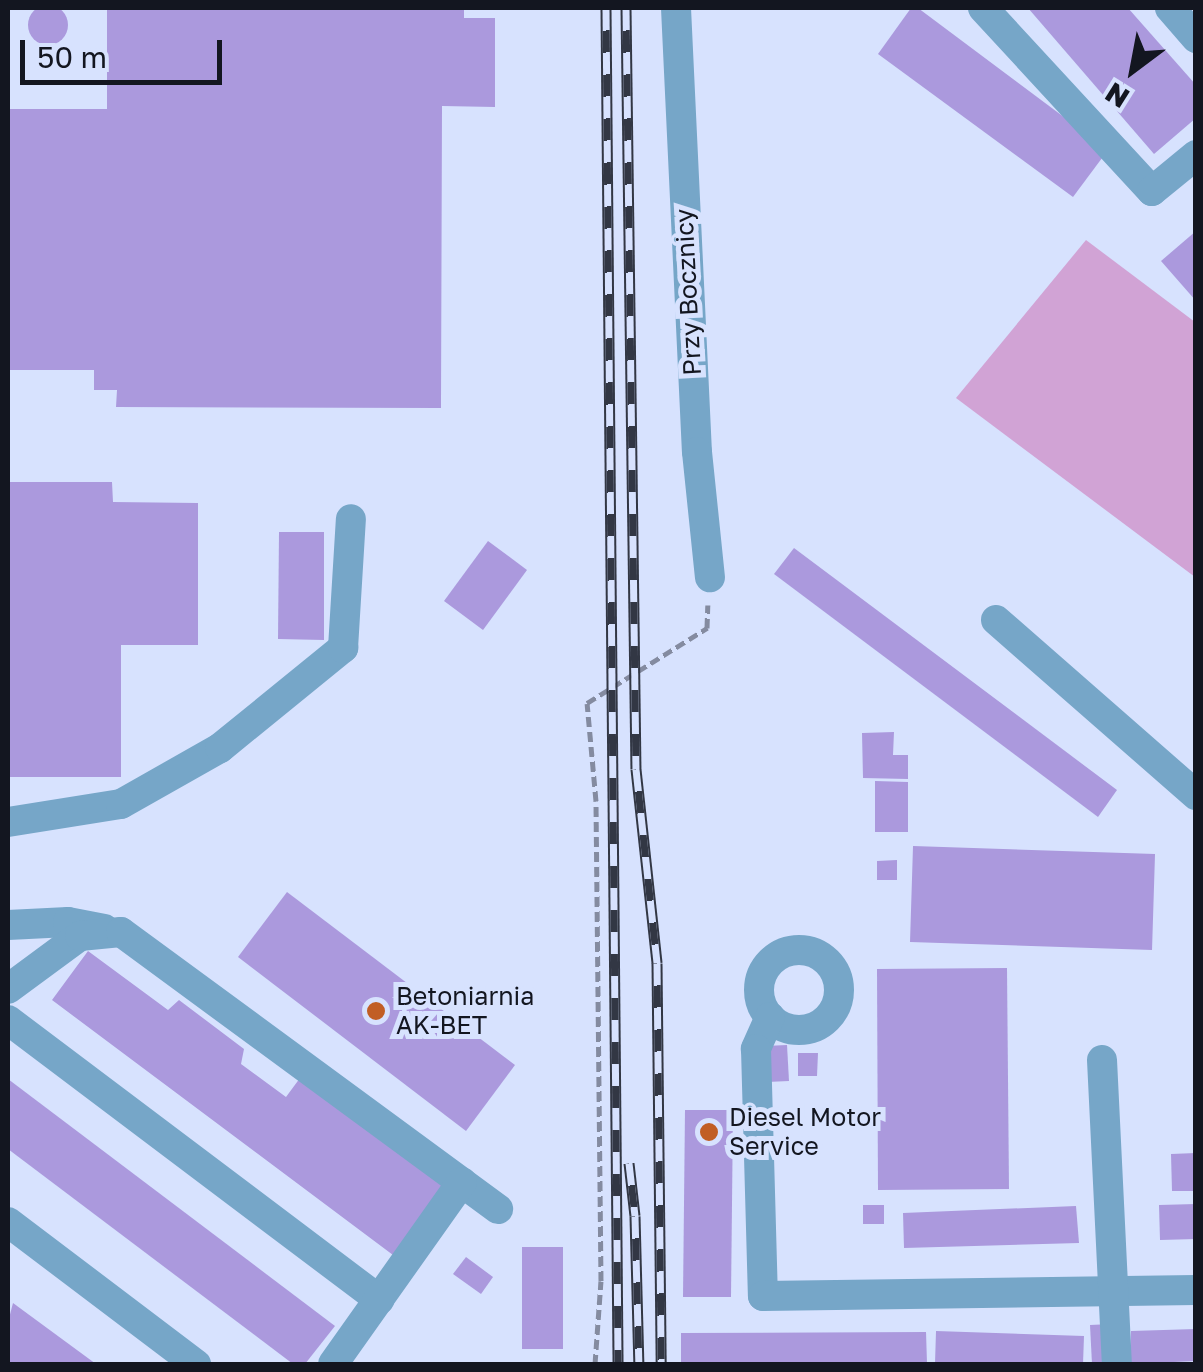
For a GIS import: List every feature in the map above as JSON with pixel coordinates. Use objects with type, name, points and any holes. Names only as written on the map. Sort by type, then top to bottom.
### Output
[{"type":"street","name":"Przy Bocznicy","points":[[676,8],[696,433],[710,577]]},
{"type":"street","points":[[983,8],[1152,191],[1196,155]]},
{"type":"street","points":[[1170,8],[1196,38]]},
{"type":"street","points":[[8,822],[121,804],[220,748],[343,648],[351,519]]},
{"type":"street","points":[[996,620],[1196,795]]},
{"type":"street","points":[[8,925],[68,922],[122,932],[498,1210]]},
{"type":"street","points":[[8,989],[80,936],[122,932]]},
{"type":"street","points":[[770,1018],[756,1048],[763,1296],[1196,1290]]},
{"type":"street","points":[[8,1020],[379,1300]]},
{"type":"street","points":[[1102,1060],[1117,1364]]},
{"type":"street","points":[[333,1364],[462,1182]]},
{"type":"street","points":[[8,1222],[196,1364]]},
{"type":"path","points":[[595,1364],[601,1281],[597,858],[587,703],[707,628],[710,577]]},
{"type":"shaded area","points":[[1086,240],[1195,322],[1195,577],[956,398]]},
{"type":"building","points":[[48,5],[62,11],[68,25],[62,39],[48,45],[34,39],[28,25],[34,11]]},
{"type":"building","points":[[107,8],[464,8],[464,18],[495,18],[495,107],[442,106],[441,408],[116,407],[117,390],[94,390],[94,370],[8,370],[8,109],[107,109]]},
{"type":"building","points":[[911,8],[918,8],[1108,150],[1073,197],[878,54]]},
{"type":"building","points":[[1028,8],[1128,8],[1196,85],[1196,118],[1154,154]]},
{"type":"building","points":[[1196,231],[1196,301],[1161,261]]},
{"type":"building","points":[[8,482],[112,482],[113,502],[198,503],[198,645],[121,645],[121,777],[8,777]]},
{"type":"building","points":[[279,532],[324,532],[324,640],[278,639]]},
{"type":"building","points":[[488,541],[527,570],[483,630],[444,601]]},
{"type":"building","points":[[794,548],[1117,790],[1098,817],[774,574]]},
{"type":"building","points":[[894,732],[893,755],[908,755],[908,779],[863,778],[862,733]]},
{"type":"building","points":[[875,781],[908,782],[908,832],[875,832]]},
{"type":"building","points":[[913,846],[1155,854],[1152,950],[910,942]]},
{"type":"building","points":[[897,860],[897,880],[877,880],[877,861]]},
{"type":"building","name":"Betoniarnia AK-BET","points":[[287,892],[515,1065],[466,1131],[238,957]]},
{"type":"building","points":[[88,951],[168,1010],[179,1000],[244,1049],[241,1064],[286,1097],[300,1078],[445,1186],[393,1255],[52,1000]]},
{"type":"building","points":[[1007,968],[1009,1189],[878,1190],[877,969]]},
{"type":"building","points":[[787,1045],[789,1081],[767,1082],[765,1046]]},
{"type":"building","points":[[798,1053],[818,1053],[817,1076],[798,1076]]},
{"type":"building","points":[[8,1079],[335,1326],[305,1364],[293,1364],[8,1149]]},
{"type":"building","points":[[685,1110],[733,1110],[731,1297],[683,1297]]},
{"type":"building","points":[[1196,1153],[1196,1191],[1172,1191],[1171,1154]]},
{"type":"building","points":[[1196,1204],[1196,1239],[1160,1240],[1159,1205]]},
{"type":"building","points":[[863,1205],[884,1205],[884,1224],[863,1224]]},
{"type":"building","points":[[1076,1206],[1079,1243],[904,1248],[903,1213]]},
{"type":"building","points":[[522,1247],[563,1247],[563,1349],[522,1349]]},
{"type":"building","points":[[466,1257],[493,1277],[481,1294],[453,1274]]},
{"type":"building","points":[[13,1303],[96,1364],[8,1364],[8,1322]]},
{"type":"building","points":[[1111,1324],[1112,1364],[1092,1364],[1090,1325]]},
{"type":"building","points":[[1196,1329],[1196,1361],[1130,1364],[1131,1331]]},
{"type":"building","points":[[936,1331],[1084,1336],[1083,1364],[935,1364]]},
{"type":"building","points":[[926,1332],[927,1364],[681,1364],[681,1333]]},
{"type":"railway","points":[[606,8],[618,1364]]},
{"type":"railway","points":[[626,8],[636,769],[657,963],[661,1364]]},
{"type":"railway","points":[[629,1163],[635,1216],[639,1364]]},
{"type":"place","name":"Betoniarnia AK-BET","points":[[376,1011]]},
{"type":"place","name":"Diesel Motor Service","points":[[709,1132]]}]
